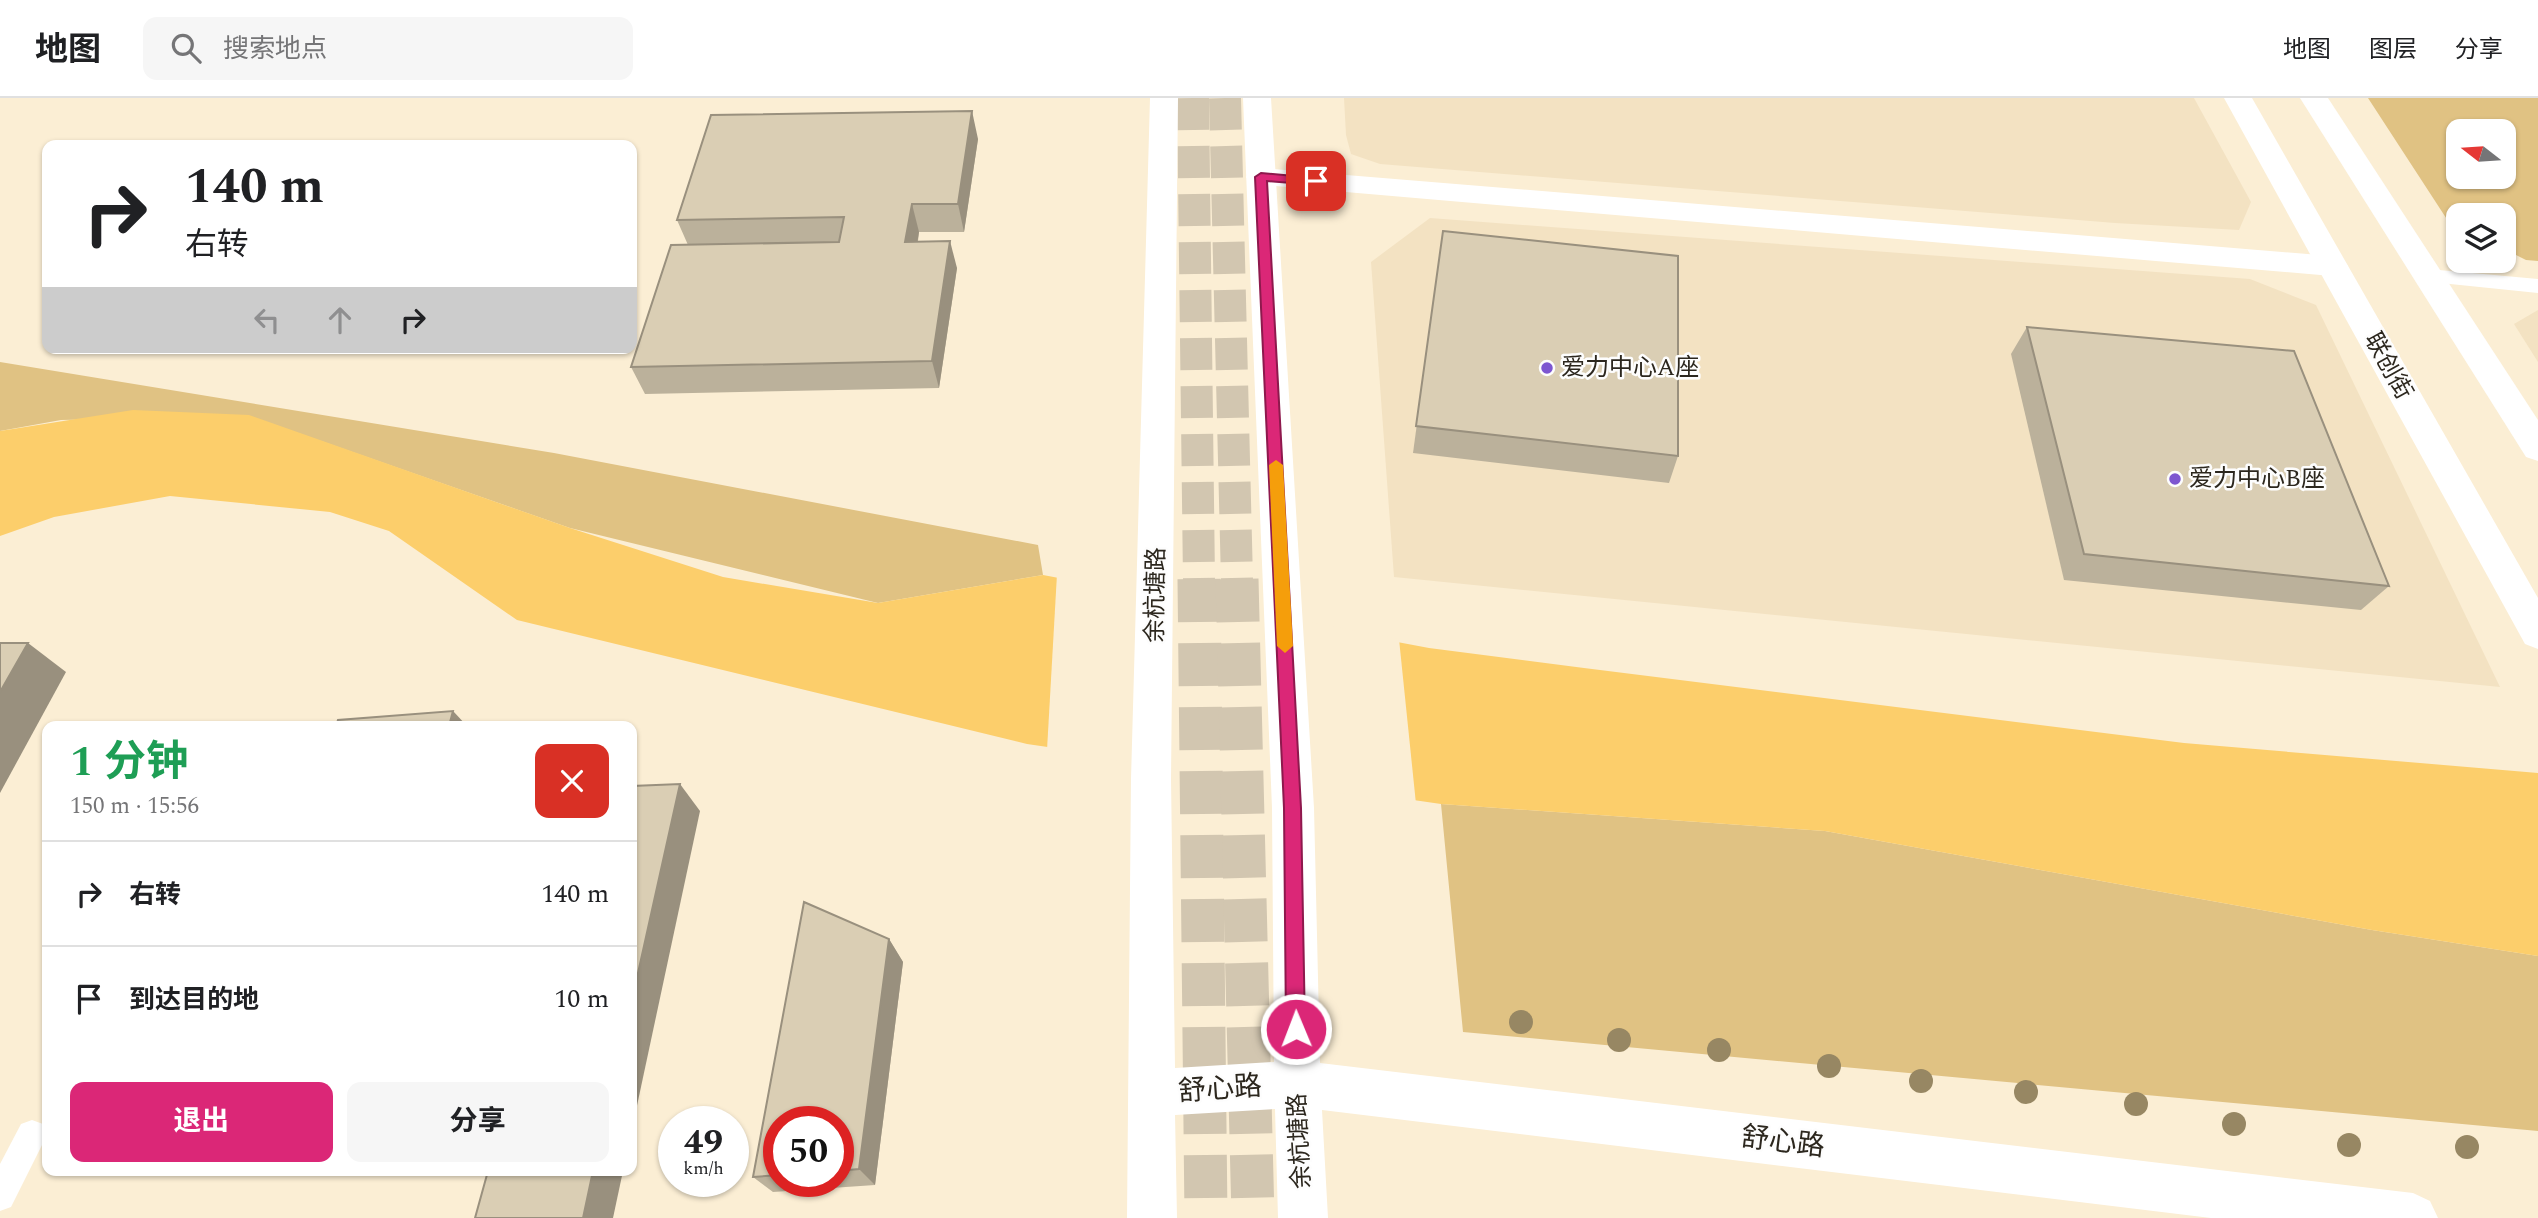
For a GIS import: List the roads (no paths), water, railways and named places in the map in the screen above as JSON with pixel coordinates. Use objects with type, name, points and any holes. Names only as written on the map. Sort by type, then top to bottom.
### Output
[{"type":"street","name":"余杭塘路","points":[[1152,1218],[1152,779],[1164,98]]},
{"type":"street","name":"余杭塘路","points":[[1257,98],[1293,808],[1297,1084],[1303,1218]]},
{"type":"street","name":"联创街","points":[[2238,98],[2538,633]]},
{"type":"street","points":[[2314,98],[2538,448]]},
{"type":"street","points":[[1261,177],[2332,266]]},
{"type":"street","name":"舒心路","points":[[1153,1093],[1297,1084],[2413,1218]]},
{"type":"street","points":[[1303,1218],[1311,1218]]},
{"type":"lane","points":[[2428,276],[2538,286]]},
{"type":"lane","points":[[0,1196],[32,1135]]},
{"type":"tunnel","points":[[1193,98],[1199,581]]},
{"type":"tunnel","points":[[1225,98],[1237,581]]},
{"type":"tunnel","points":[[1199,579],[1206,1218]]},
{"type":"tunnel","points":[[1237,579],[1253,1218]]},
{"type":"place","name":"爱力中心A座","points":[[1547,368]]},
{"type":"place","name":"爱力中心B座","points":[[2175,479]]}]
